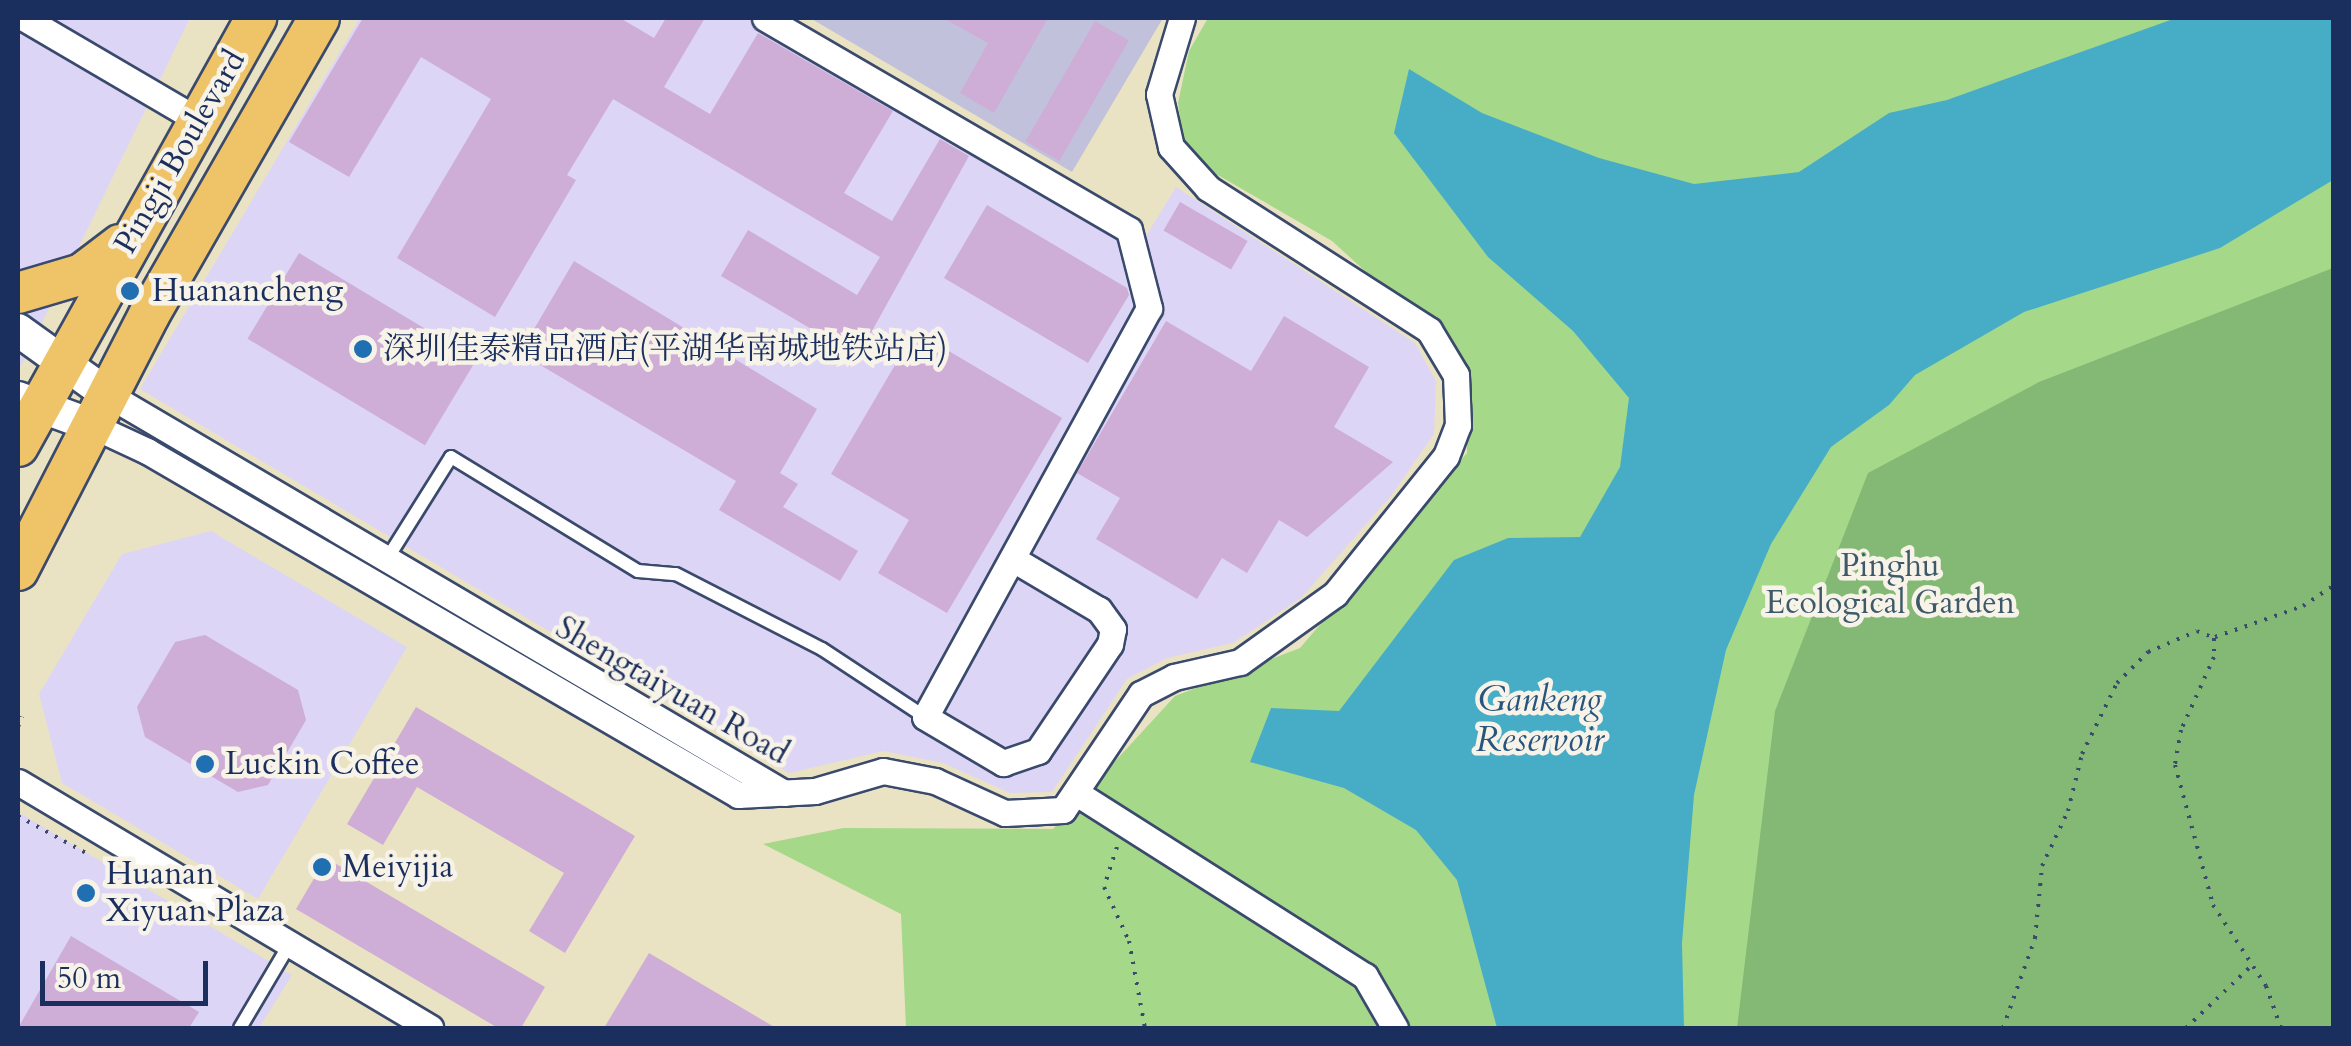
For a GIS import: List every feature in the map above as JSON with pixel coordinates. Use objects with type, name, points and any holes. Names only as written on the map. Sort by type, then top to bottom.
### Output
[{"type":"main road","name":"Pingji Boulevard","points":[[18,446],[28,402],[63,362],[256,18]]},
{"type":"main road","name":"Pingji Boulevard","points":[[18,570],[99,410],[319,18]]},
{"type":"main road","points":[[18,293],[82,274],[142,220]]},
{"type":"street","points":[[24,18],[198,120]]},
{"type":"street","points":[[765,18],[1130,230],[1149,308],[925,717],[1003,763],[1017,762],[1038,751],[1110,644],[1113,629],[1099,610],[1013,558]]},
{"type":"street","points":[[784,793],[883,771],[936,781],[1006,813],[1041,816],[1064,810],[1141,694],[1174,677],[1240,662],[1335,594],[1446,456],[1458,425],[1456,375],[1429,330],[1208,188],[1171,148],[1159,94],[1182,18]]},
{"type":"street","points":[[18,330],[63,362],[99,410]]},
{"type":"street","points":[[28,402],[99,410]]},
{"type":"street","name":"Shengtaiyuan Road","points":[[99,410],[386,562],[784,793]]},
{"type":"street","name":"Shengtaiyuan Road","points":[[99,410],[147,451],[738,794],[784,793]]},
{"type":"street","points":[[18,782],[430,1028]]},
{"type":"street","points":[[1078,794],[1127,831],[1365,976],[1395,1028]]},
{"type":"lane","points":[[386,562],[451,456],[638,572],[676,574],[822,649],[925,717]]},
{"type":"lane","points":[[240,1028],[289,944]]},
{"type":"path","points":[[2003,1028],[2035,938],[2042,866],[2068,812],[2082,754],[2118,683],[2148,652],[2184,632],[2214,638],[2303,606],[2334,586]]},
{"type":"path","points":[[2214,638],[2214,657],[2181,730],[2176,766],[2213,905],[2252,966],[2281,1028]]},
{"type":"path","points":[[18,728],[22,717]]},
{"type":"path","points":[[18,816],[99,860]]},
{"type":"path","points":[[1127,831],[1104,887],[1128,940],[1145,1028]]},
{"type":"path","points":[[2186,1028],[2252,966]]},
{"type":"shaded area","points":[[18,18],[190,18],[18,372]]},
{"type":"shaded area","points":[[360,18],[748,18],[1138,249],[1176,187],[1415,343],[1436,381],[1434,434],[1390,497],[1301,598],[1233,643],[1167,658],[1127,679],[1052,792],[1010,793],[943,763],[883,751],[789,773],[140,389]]},
{"type":"shaded area","points":[[810,18],[1163,18],[1072,172]]},
{"type":"shaded area","points":[[211,531],[407,647],[258,899],[62,783],[39,694],[122,554]]},
{"type":"shaded area","name":"Huanan Xiyuan Plaza","points":[[18,812],[292,975],[259,1028],[18,1028]]},
{"type":"green space","name":"Pinghu Ecological Garden","points":[[1208,18],[2333,18],[2333,1028],[906,1028],[901,914],[763,844],[843,828],[1053,829],[1175,696],[1300,648],[1467,453],[1466,363],[1332,241],[1216,174],[1183,142],[1178,103],[1189,51]]},
{"type":"green space","points":[[2333,268],[2333,1028],[1737,1028],[1775,711],[1868,473],[2039,382]]},
{"type":"water","name":"Gankeng Reservoir","points":[[2176,18],[2333,18],[2333,180],[2220,248],[2024,312],[1915,375],[1889,405],[1831,447],[1771,544],[1726,650],[1694,795],[1682,943],[1684,1028],[1497,1028],[1457,880],[1416,830],[1344,788],[1250,762],[1271,708],[1339,711],[1454,560],[1508,538],[1580,537],[1620,467],[1629,398],[1573,331],[1488,257],[1394,133],[1409,69],[1482,113],[1599,158],[1694,184],[1799,172],[1889,113],[1947,100]]},
{"type":"building","points":[[363,18],[620,18],[654,38],[666,18],[705,18],[664,87],[710,114],[758,33],[893,111],[844,193],[892,221],[940,139],[969,156],[852,367],[824,351],[830,340],[721,276],[748,230],[857,295],[880,257],[613,99],[567,175],[576,180],[495,317],[397,258],[491,99],[421,57],[349,177],[289,142]]},
{"type":"building","points":[[943,18],[1048,18],[994,113],[960,93],[988,43]]},
{"type":"building","points":[[1095,21],[1129,40],[1059,161],[1026,141]]},
{"type":"building","points":[[1180,202],[1248,241],[1231,270],[1164,231]]},
{"type":"building","points":[[987,205],[1127,288],[1129,295],[1088,363],[944,278]]},
{"type":"building","points":[[299,253],[476,360],[425,445],[247,339]]},
{"type":"building","points":[[574,261],[817,409],[780,473],[798,484],[783,507],[858,551],[840,581],[719,510],[736,481],[520,353]]},
{"type":"building","points":[[1284,316],[1369,367],[1334,427],[1393,462],[1307,537],[1279,520],[1247,573],[1222,558],[1197,599],[1096,539],[1120,498],[1077,473],[1166,321],[1251,371]]},
{"type":"building","points":[[915,331],[1062,418],[947,613],[878,573],[909,520],[831,474]]},
{"type":"building","points":[[205,635],[298,690],[306,720],[268,785],[238,792],[145,737],[137,707],[175,642]]},
{"type":"building","points":[[416,707],[635,836],[565,953],[529,931],[564,873],[417,787],[383,845],[347,824]]},
{"type":"building","points":[[326,858],[545,987],[521,1028],[498,1028],[296,909]]},
{"type":"building","points":[[71,936],[199,1012],[189,1028],[18,1028]]},
{"type":"building","points":[[649,953],[776,1028],[604,1028]]},
{"type":"place","name":"Huanancheng","points":[[130,291]]},
{"type":"place","name":"深圳佳泰精品酒店(平湖华南城地铁站店)","points":[[363,349]]},
{"type":"place","name":"Luckin Coffee","points":[[205,764]]},
{"type":"place","name":"Meiyijia","points":[[322,867]]},
{"type":"place","name":"Huanan Xiyuan Plaza","points":[[86,893]]}]
